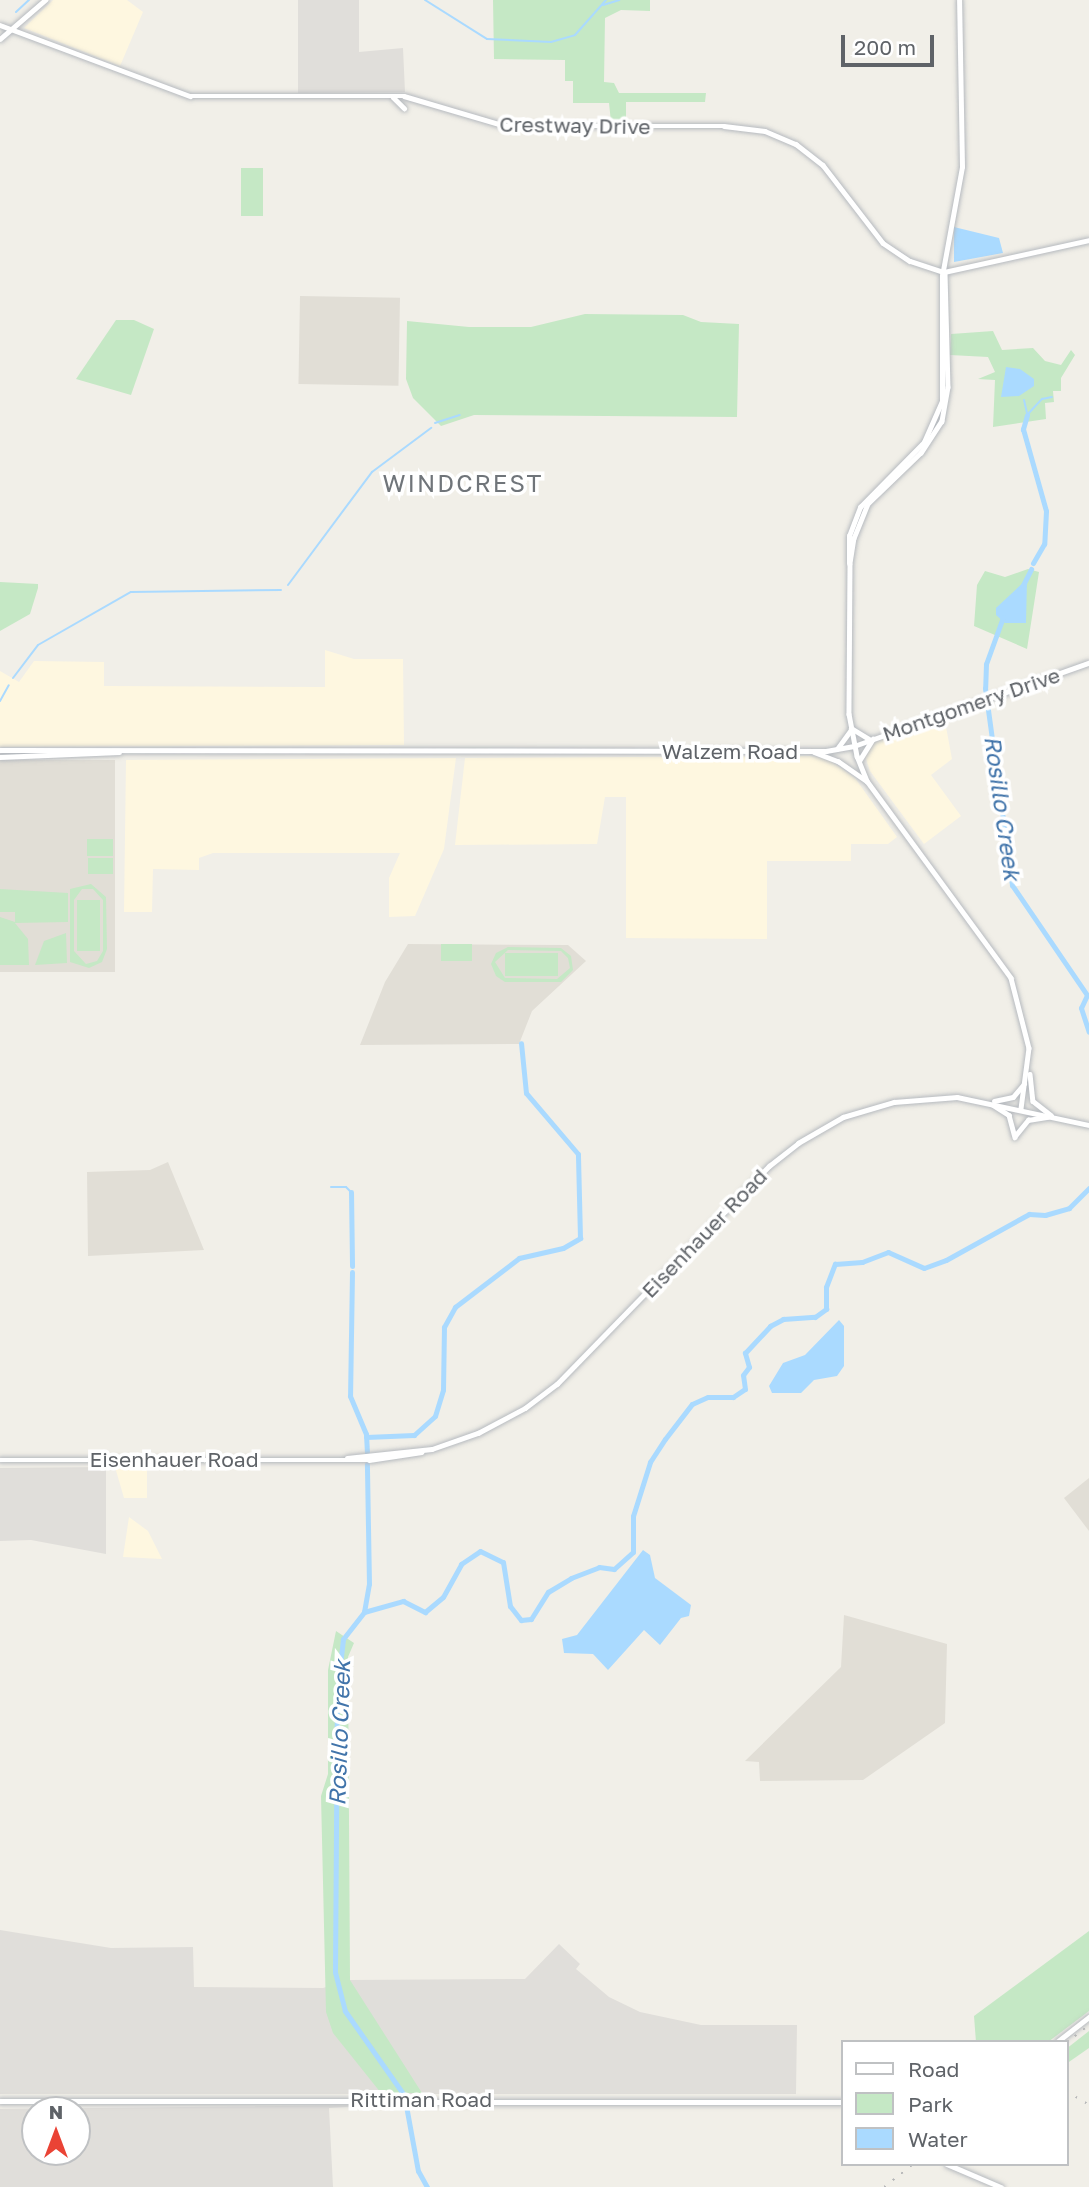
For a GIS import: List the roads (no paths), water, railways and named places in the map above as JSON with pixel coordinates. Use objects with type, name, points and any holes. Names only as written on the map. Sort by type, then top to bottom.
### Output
[{"type":"main road","points":[[0,39],[45,0]]},
{"type":"main road","points":[[959,0],[962,167],[942,282],[943,389],[938,415],[918,449],[860,507],[849,536],[851,729],[854,746],[867,781],[1003,965],[1022,1010],[1033,1101],[1055,1117]]},
{"type":"main road","name":"Crestway Drive","points":[[0,26],[190,96],[389,96],[425,99],[474,119],[506,126],[724,126],[765,131],[812,155],[833,175],[874,234],[899,254],[928,268],[944,272],[961,271],[1089,240]]},
{"type":"main road","points":[[389,96],[404,108]]},
{"type":"main road","points":[[942,282],[928,268],[945,259]]},
{"type":"main road","points":[[945,259],[961,271],[949,278],[947,288]]},
{"type":"main road","points":[[849,564],[856,531],[868,504],[923,451],[942,421],[948,387],[947,288],[944,272]]},
{"type":"main road","name":"Montgomery Drive","points":[[854,746],[1089,663]]},
{"type":"main road","points":[[851,729],[872,739],[859,762]]},
{"type":"main road","points":[[836,750],[851,729]]},
{"type":"main road","name":"Walzem Road","points":[[0,750],[810,751],[854,746]]},
{"type":"main road","points":[[0,757],[26,749]]},
{"type":"main road","name":"Walzem Road","points":[[0,757],[120,751]]},
{"type":"main road","points":[[810,751],[838,761],[867,781]]},
{"type":"main road","points":[[1028,1066],[1021,1109],[1089,1125]]},
{"type":"main road","points":[[986,1101],[1013,1097],[1027,1082]]},
{"type":"main road","name":"Eisenhauer Road","points":[[347,1458],[361,1460],[421,1451],[478,1433],[542,1395],[769,1166],[818,1130],[859,1111],[902,1101],[947,1097],[986,1101],[1021,1109]]},
{"type":"main road","points":[[986,1101],[1007,1112],[1015,1137],[1028,1120],[1055,1117]]},
{"type":"main road","name":"Eisenhauer Road","points":[[0,1460],[347,1458],[421,1451]]},
{"type":"main road","points":[[1060,2040],[1089,2017]]},
{"type":"main road","name":"Rittiman Road","points":[[0,2101],[425,2099],[841,2102]]},
{"type":"main road","points":[[951,2166],[1001,2187]]},
{"type":"water","points":[[954,227],[999,238],[1003,253],[954,262]]},
{"type":"water","points":[[1006,367],[1020,369],[1034,379],[1034,386],[1019,396],[1001,397]]},
{"type":"water","points":[[1027,579],[1026,623],[1005,623],[996,615],[996,608]]},
{"type":"water","points":[[839,1320],[844,1326],[844,1366],[837,1376],[814,1380],[801,1393],[772,1393],[769,1386],[783,1363],[805,1355]]},
{"type":"water","points":[[643,1550],[650,1555],[655,1578],[691,1605],[689,1616],[681,1618],[660,1645],[644,1630],[608,1670],[593,1654],[564,1653],[562,1639],[577,1635]]},
{"type":"waterway","points":[[16,12],[29,0]]},
{"type":"waterway","points":[[425,0],[487,39],[551,42],[575,35],[606,0]]},
{"type":"waterway","points":[[603,5],[619,0]]},
{"type":"waterway","points":[[1027,415],[1042,399],[1052,397]]},
{"type":"waterway","name":"Rosillo Creek","points":[[1024,400],[1027,413]]},
{"type":"waterway","points":[[435,423],[460,415]]},
{"type":"waterway","name":"Rosillo Creek","points":[[1027,415],[1023,429],[1046,511],[1044,544],[1033,563]]},
{"type":"waterway","points":[[288,585],[372,472],[431,428]]},
{"type":"waterway","name":"Rosillo Creek","points":[[1023,585],[1031,569]]},
{"type":"waterway","points":[[13,678],[38,645],[131,592],[281,590]]},
{"type":"waterway","name":"Rosillo Creek","points":[[1003,617],[986,664],[985,688],[1012,885],[1087,995],[1081,1008],[1089,1032]]},
{"type":"waterway","points":[[0,701],[9,685]]},
{"type":"waterway","points":[[366,1437],[414,1435],[435,1416],[443,1390],[444,1327],[455,1307],[519,1258],[563,1248],[580,1238],[578,1154],[526,1093],[521,1043]]},
{"type":"waterway","points":[[331,1187],[346,1187],[351,1192]]},
{"type":"waterway","name":"Rosillo Creek","points":[[427,2187],[418,2171],[404,2095],[345,2011],[335,1972],[337,1691],[343,1639],[364,1612],[403,1601],[425,1612],[443,1597],[461,1564],[480,1551],[503,1562],[510,1606],[521,1620],[531,1619],[548,1592],[571,1578],[599,1567],[614,1569],[633,1552],[633,1516],[650,1462],[665,1439],[692,1404],[708,1397],[733,1397],[745,1389],[743,1375],[749,1367],[745,1353],[770,1326],[783,1319],[815,1317],[826,1309],[826,1287],[835,1264],[862,1262],[888,1252],[924,1268],[946,1260],[1029,1214],[1045,1215],[1069,1208],[1089,1188]]},
{"type":"waterway","points":[[351,1192],[352,1266]]},
{"type":"waterway","points":[[352,1272],[350,1396],[366,1434],[367,1453]]},
{"type":"waterway","points":[[364,1612],[369,1584],[367,1464]]},
{"type":"railway","points":[[1068,2041],[1089,2025]]},
{"type":"railway","points":[[1068,2092],[1089,2105]]},
{"type":"railway","points":[[884,2187],[910,2166]]},
{"type":"district","name":"WINDCREST","points":[[463,483]]}]
